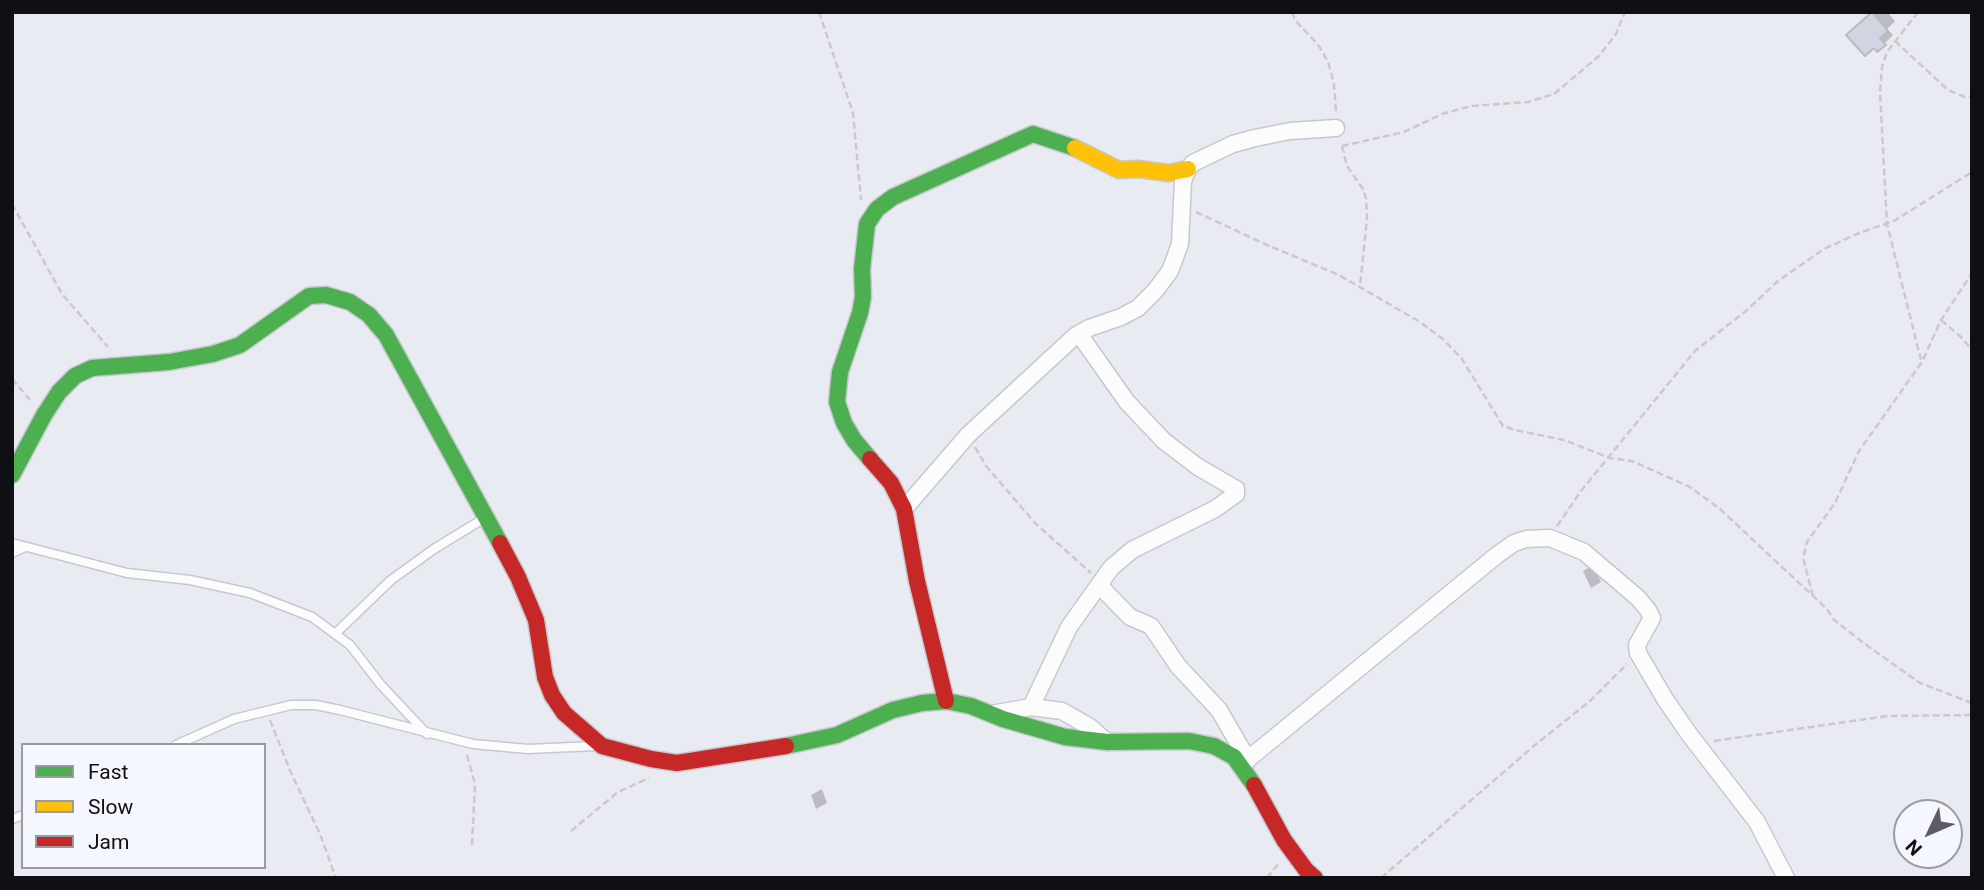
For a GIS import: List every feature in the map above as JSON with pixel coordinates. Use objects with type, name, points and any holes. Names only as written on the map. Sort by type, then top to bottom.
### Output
[{"type":"street","points":[[946,701],[917,581],[904,509],[891,483],[854,440],[837,402],[840,372],[863,297],[862,269],[867,224],[877,209],[893,197],[1033,134],[1067,144],[1119,170],[1138,169],[1169,173],[1188,169],[1212,153],[1233,144],[1290,131],[1336,128]]},
{"type":"street","points":[[904,509],[968,435],[1046,361],[1079,334],[1130,313],[1156,291],[1170,271],[1180,244],[1180,205],[1183,181],[1188,169]]},
{"type":"street","points":[[12,475],[44,415],[59,392],[75,376],[92,368],[213,354],[240,345],[309,296],[326,295],[350,302],[369,315],[386,335],[517,577],[536,620],[545,677],[552,695],[564,713],[602,746],[626,754],[677,763],[806,743],[837,735],[893,710],[946,701],[1065,737],[1107,742],[1189,741],[1214,746],[1245,763]]},
{"type":"street","points":[[1031,707],[1069,626],[1111,568],[1132,550],[1214,509],[1236,494],[1236,489],[1198,467],[1164,441],[1127,402],[1079,334]]},
{"type":"street","points":[[1245,763],[1497,555],[1525,539],[1549,538],[1584,552],[1638,598],[1648,610],[1652,618],[1637,645],[1638,653],[1665,699],[1757,822],[1786,878]]},
{"type":"street","points":[[1099,584],[1130,617],[1151,626],[1178,666],[1219,710],[1249,775],[1284,840],[1314,878]]},
{"type":"street","points":[[991,714],[1031,707],[1062,711],[1090,727],[1107,742]]},
{"type":"lane","points":[[335,634],[391,580],[434,549],[486,518]]},
{"type":"lane","points":[[12,544],[127,573],[190,580],[250,593],[313,617],[350,645],[381,685],[427,734]]},
{"type":"lane","points":[[12,554],[25,547]]},
{"type":"lane","points":[[180,743],[234,719],[266,710],[291,705],[316,705],[464,742],[528,749],[602,746]]},
{"type":"path","points":[[818,12],[853,113],[859,194],[867,224]]},
{"type":"path","points":[[1292,12],[1294,20],[1319,46],[1328,62],[1334,84],[1336,128],[1348,166],[1366,198],[1367,218],[1360,286]]},
{"type":"path","points":[[1342,146],[1404,132],[1435,117],[1471,106],[1528,102],[1554,94],[1599,56],[1616,34],[1625,12]]},
{"type":"path","points":[[1918,12],[1887,52],[1882,66],[1880,92],[1887,224],[1922,362]]},
{"type":"path","points":[[1895,41],[1948,90],[1972,97]]},
{"type":"path","points":[[1549,538],[1581,491],[1695,351],[1747,310],[1777,281],[1824,249],[1887,224],[1972,172]]},
{"type":"path","points":[[12,204],[62,294],[91,326],[119,365]]},
{"type":"path","points":[[1180,205],[1339,275],[1420,322],[1444,340],[1462,359],[1503,426],[1564,440],[1610,458],[1632,461],[1690,487],[1720,509],[1813,596],[1834,620],[1920,683],[1972,703]]},
{"type":"path","points":[[1813,596],[1803,558],[1807,542],[1835,503],[1859,452],[1922,362],[1941,320],[1972,273]]},
{"type":"path","points":[[1941,320],[1972,350]]},
{"type":"path","points":[[12,379],[44,415]]},
{"type":"path","points":[[968,435],[986,466],[1020,506],[1099,584]]},
{"type":"path","points":[[1381,878],[1590,701],[1638,653]]},
{"type":"path","points":[[266,710],[291,773],[320,834],[336,878]]},
{"type":"path","points":[[1696,743],[1886,716],[1972,715]]},
{"type":"path","points":[[464,742],[475,784],[472,845]]},
{"type":"path","points":[[571,831],[618,792],[677,763]]},
{"type":"building","points":[[1872,12],[1888,31],[1880,38],[1886,45],[1877,52],[1874,48],[1865,56],[1846,35]]},
{"type":"traffic: fast","points":[[870,459],[844,423],[837,402],[840,372],[863,297],[862,269],[867,224],[877,209],[893,197],[1033,134],[1075,148]]},
{"type":"traffic: fast","points":[[12,475],[44,415],[59,392],[75,376],[92,368],[169,362],[213,354],[240,345],[309,296],[326,295],[350,302],[369,315],[386,335],[500,543]]},
{"type":"traffic: fast","points":[[786,746],[837,735],[893,710],[946,701],[971,706],[1003,719],[1065,737],[1107,742],[1189,741],[1214,746],[1234,757],[1254,785]]},
{"type":"traffic: slow","points":[[1075,148],[1119,170],[1138,169],[1169,173],[1188,169]]},
{"type":"traffic: jam","points":[[870,459],[891,483],[904,509],[917,581],[946,701]]},
{"type":"traffic: jam","points":[[500,543],[536,620],[545,677],[552,695],[564,713],[602,746],[677,763],[786,746]]},
{"type":"traffic: jam","points":[[1254,785],[1284,840],[1315,878]]}]
